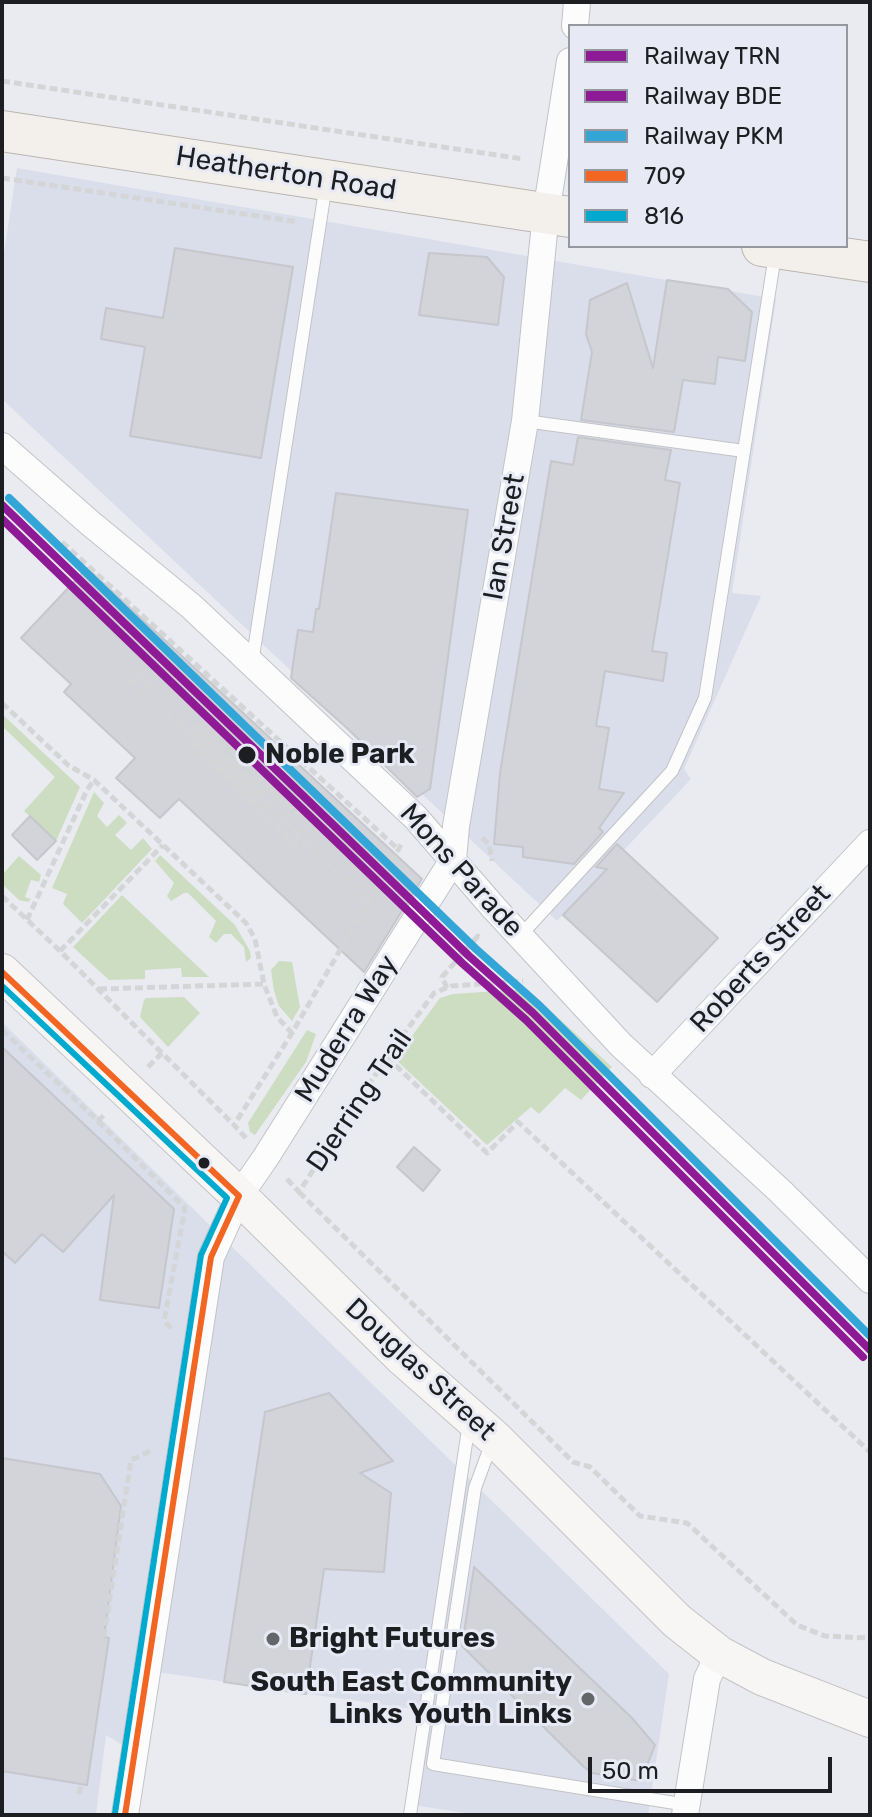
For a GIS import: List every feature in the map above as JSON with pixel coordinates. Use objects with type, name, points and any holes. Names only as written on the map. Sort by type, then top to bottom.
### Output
[{"type":"main road","name":"Heatherton Road","points":[[2,131],[558,215]]},
{"type":"main road","points":[[776,248],[870,262]]},
{"type":"main road","name":"Douglas Street","points":[[2,972],[239,1196],[402,1357],[482,1427],[665,1610],[719,1654],[762,1677],[870,1719]]},
{"type":"street","points":[[575,24],[577,2]]},
{"type":"street","name":"Ian Street","points":[[453,860],[456,826],[558,215],[568,87]]},
{"type":"street","name":"Mons Parade","points":[[2,446],[192,607],[416,818],[520,936],[652,1075],[780,1191],[870,1280]]},
{"type":"street","name":"Roberts Street","points":[[652,1075],[870,843]]},
{"type":"street","name":"Muderra Way","points":[[125,1815],[211,1257],[239,1196],[453,860]]},
{"type":"street","points":[[686,1810],[707,1679],[719,1654]]},
{"type":"lane","points":[[252,663],[326,181]]},
{"type":"lane","points":[[520,936],[672,771],[705,698],[744,451],[769,248]]},
{"type":"lane","points":[[525,421],[744,451]]},
{"type":"lane","points":[[482,1427],[433,1764],[686,1810]]},
{"type":"lane","points":[[410,1815],[482,1427]]},
{"type":"path","points":[[2,81],[523,159]]},
{"type":"path","points":[[2,178],[320,225]]},
{"type":"path","points":[[60,540],[398,849]]},
{"type":"path","points":[[119,692],[152,659]]},
{"type":"path","points":[[134,677],[264,792]]},
{"type":"path","points":[[134,677],[258,798]]},
{"type":"path","points":[[2,703],[68,765],[94,780],[246,923],[255,939],[264,984],[277,1017],[292,1033]]},
{"type":"path","points":[[179,749],[211,716]]},
{"type":"path","points":[[209,730],[318,832],[301,850],[191,748],[195,744],[254,798],[257,794],[194,734],[260,791],[263,789],[205,734],[209,730]]},
{"type":"path","points":[[27,920],[94,780]]},
{"type":"path","points":[[252,818],[285,786]]},
{"type":"path","points":[[252,803],[269,787]]},
{"type":"path","points":[[267,804],[301,835]]},
{"type":"path","points":[[276,827],[293,810]]},
{"type":"path","points":[[286,849],[318,818]]},
{"type":"path","points":[[234,1125],[292,1033],[416,818]]},
{"type":"path","points":[[308,843],[367,900]]},
{"type":"path","points":[[60,951],[163,845]]},
{"type":"path","name":"Djerring Trail","points":[[2,896],[299,1192],[387,1057],[434,993],[447,988]]},
{"type":"path","points":[[488,945],[478,936],[442,977],[447,988],[526,981],[516,972]]},
{"type":"path","points":[[98,989],[264,984]]},
{"type":"path","points":[[2,1030],[185,1208],[164,1321],[179,1338]]},
{"type":"path","points":[[387,1057],[487,1153],[518,1122],[870,1452]]},
{"type":"path","points":[[98,1121],[109,1109]]},
{"type":"path","points":[[299,1192],[573,1462],[590,1467],[640,1516],[687,1523],[797,1625],[825,1636],[870,1638]]},
{"type":"path","points":[[104,1637],[131,1460],[160,1447]]},
{"type":"path","points":[[79,1794],[81,1784]]},
{"type":"shaded area","points":[[17,168],[776,299],[732,593],[761,596],[684,769],[691,779],[557,921],[2,399],[2,266]]},
{"type":"shaded area","points":[[2,1022],[669,1674],[648,1815],[478,1815],[406,1804],[420,1710],[136,1669],[124,1746],[106,1735],[96,1815],[2,1815]]},
{"type":"green space","points":[[2,714],[80,787],[56,841],[24,811],[55,777],[2,726]]},
{"type":"green space","points":[[94,792],[104,803],[97,816],[107,827],[119,815],[127,823],[115,835],[131,850],[143,838],[152,849],[82,923],[63,904],[67,894],[52,888]]},
{"type":"green space","points":[[160,855],[235,925],[251,958],[246,962],[244,947],[231,934],[224,934],[216,943],[209,937],[216,921],[188,893],[171,901],[167,896],[174,883],[155,861]]},
{"type":"green space","points":[[19,856],[41,875],[39,882],[31,880],[25,897],[31,899],[28,902],[19,900],[2,884],[2,875]]},
{"type":"green space","points":[[122,895],[209,977],[182,977],[181,968],[145,970],[145,979],[109,980],[73,947]]},
{"type":"green space","points":[[279,961],[292,962],[300,1007],[292,1021],[279,1006],[274,991],[271,970]]},
{"type":"green space","points":[[527,989],[612,1067],[581,1100],[565,1088],[539,1114],[531,1107],[487,1145],[395,1059],[440,998],[453,994]]},
{"type":"green space","points":[[184,997],[200,1013],[168,1047],[140,1017],[144,1000]]},
{"type":"green space","points":[[307,1030],[316,1034],[306,1062],[255,1135],[250,1132],[248,1123]]},
{"type":"building","points":[[175,248],[293,267],[261,458],[130,436],[145,347],[101,339],[106,308],[163,318]]},
{"type":"building","points":[[429,253],[487,257],[504,277],[498,325],[419,315]]},
{"type":"building","points":[[667,280],[728,289],[752,312],[745,361],[718,357],[715,384],[683,380],[674,432],[581,420],[592,352],[586,334],[590,300],[627,283],[653,368]]},
{"type":"building","points":[[578,437],[671,450],[665,480],[680,483],[652,651],[667,653],[663,681],[605,671],[596,726],[609,728],[599,789],[624,793],[599,828],[603,832],[574,864],[523,857],[523,847],[494,844],[500,773],[551,461],[573,465]]},
{"type":"building","points":[[336,493],[468,510],[430,789],[417,797],[291,678],[298,630],[313,632],[316,609],[319,609]]},
{"type":"building","name":"Noble Park","points":[[87,568],[422,879],[364,972],[179,799],[160,818],[116,778],[135,758],[64,692],[71,684],[21,638]]},
{"type":"building","points":[[30,816],[56,841],[37,860],[12,835]]},
{"type":"building","points":[[617,844],[718,938],[657,1002],[563,915],[607,869],[596,867]]},
{"type":"building","points":[[2,1047],[174,1209],[159,1308],[100,1300],[114,1195],[63,1252],[42,1234],[15,1263],[2,1251]]},
{"type":"building","points":[[414,1147],[440,1170],[423,1191],[397,1167]]},
{"type":"building","points":[[329,1393],[393,1461],[360,1473],[391,1493],[384,1572],[324,1569],[306,1694],[224,1682],[265,1412]]},
{"type":"building","points":[[2,1458],[100,1474],[121,1506],[104,1637],[109,1638],[87,1785],[2,1771]]},
{"type":"building","points":[[474,1567],[631,1717],[655,1745],[641,1781],[592,1773],[584,1767],[462,1646]]},
{"type":"rail line","name":"PKM","points":[[9,498],[476,949],[540,1006],[870,1336]]},
{"type":"rail line","name":"TRN","points":[[2,505],[469,956],[533,1013],[870,1350]]},
{"type":"rail line","name":"BDE","points":[[2,519],[462,963],[526,1020],[863,1357]]},
{"type":"transit line","name":"709","points":[[2,972],[239,1196],[211,1257],[125,1815]]},
{"type":"transit line","name":"816","points":[[2,986],[227,1198],[201,1255],[115,1813]]},
{"type":"place","name":"Noble Park","points":[[247,755]]},
{"type":"place","name":"Bright Futures","points":[[273,1639]]},
{"type":"place","name":"South East Community Links Youth Links","points":[[588,1699]]}]
